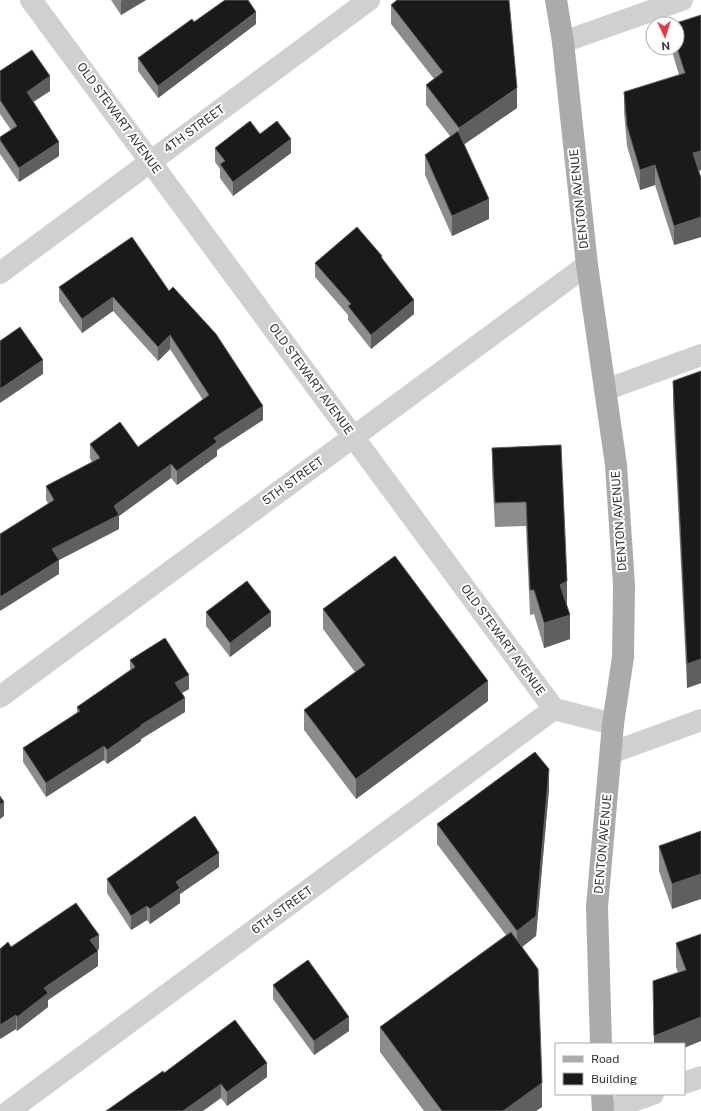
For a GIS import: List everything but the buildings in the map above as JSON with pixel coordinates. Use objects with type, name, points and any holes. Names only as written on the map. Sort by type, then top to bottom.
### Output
[{"type":"main road","name":"DENTON AVENUE","points":[[556,0],[563,42],[586,265],[616,466],[624,585],[623,657],[613,724],[597,907],[601,1043]]},
{"type":"main road","points":[[602,1095],[604,1111]]},
{"type":"street","name":"OLD STEWART AVENUE","points":[[31,0],[554,709]]},
{"type":"street","name":"4TH STREET","points":[[0,273],[369,0]]},
{"type":"street","points":[[563,42],[682,0]]},
{"type":"street","name":"5TH STREET","points":[[0,697],[586,265]]},
{"type":"street","points":[[605,390],[701,355]]},
{"type":"street","points":[[554,709],[613,724]]},
{"type":"street","name":"6TH STREET","points":[[9,1111],[554,709]]},
{"type":"street","points":[[611,753],[701,720]]},
{"type":"street","points":[[685,1083],[701,1077]]},
{"type":"street","points":[[604,1111],[650,1095]]}]
